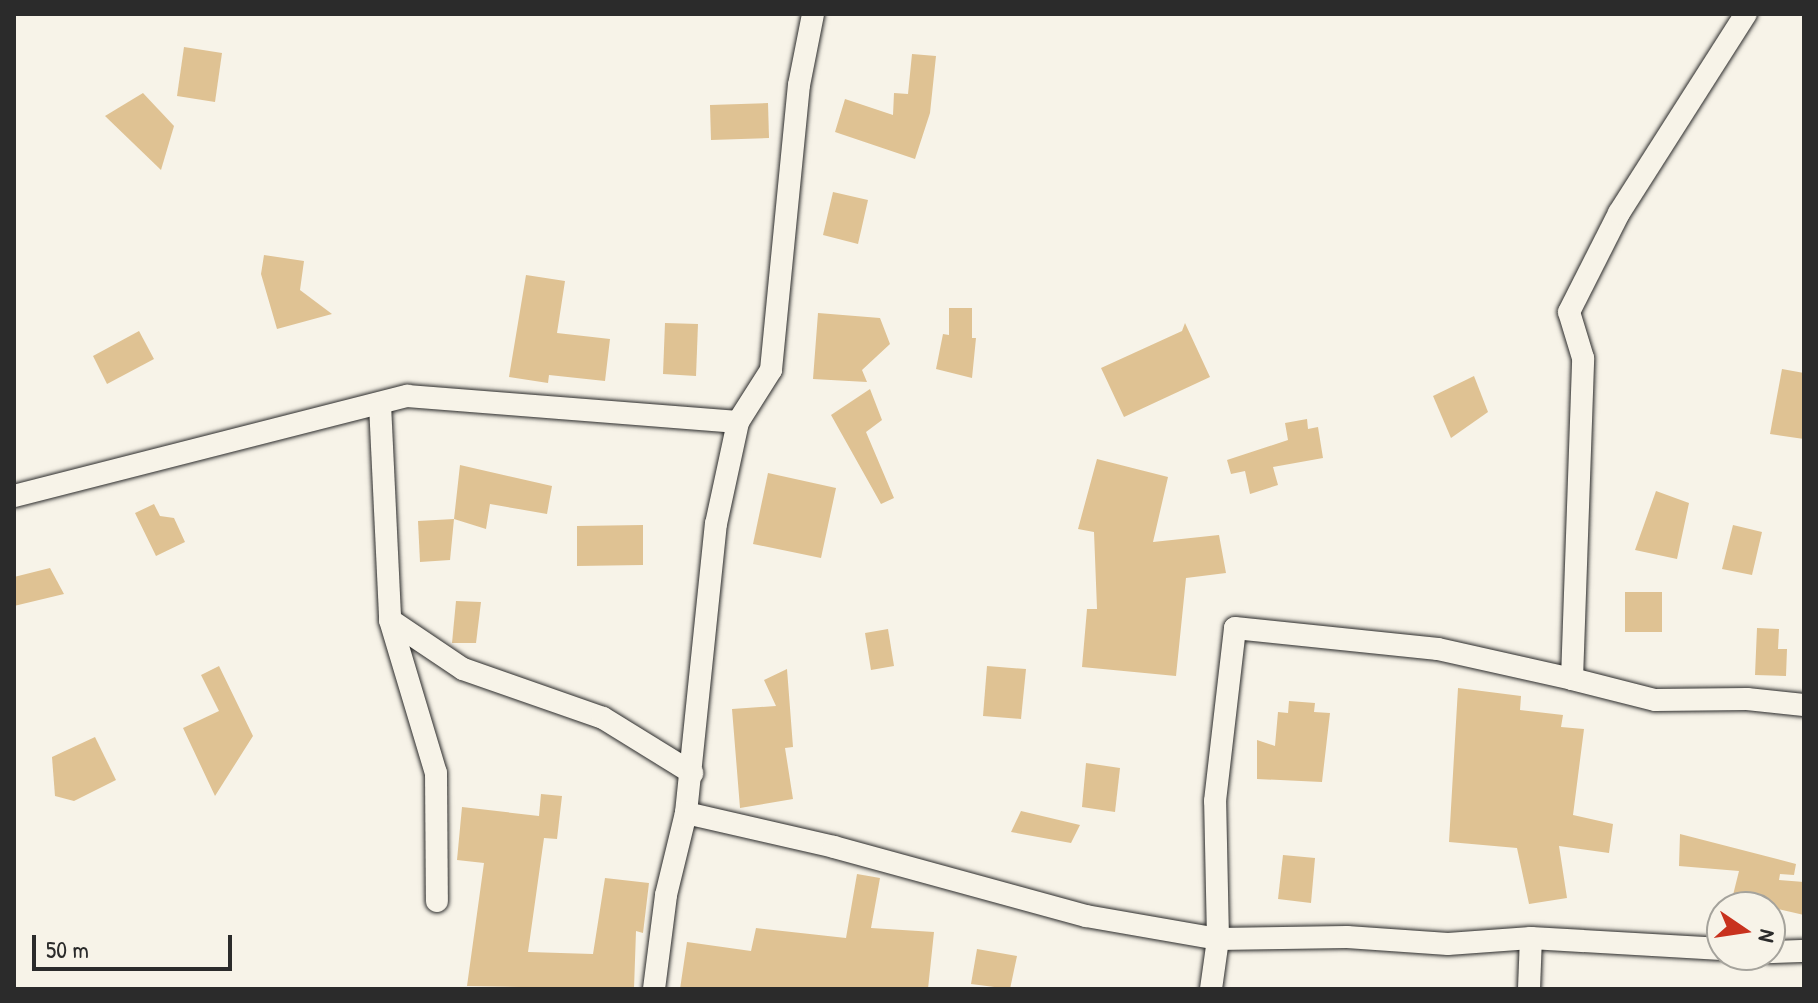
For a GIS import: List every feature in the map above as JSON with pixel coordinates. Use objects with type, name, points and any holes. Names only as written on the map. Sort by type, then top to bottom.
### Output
[{"type":"street","points":[[654,989],[666,895],[686,813],[692,773],[698,658],[716,524],[738,422],[771,370],[799,85],[813,14]]},
{"type":"street","points":[[1572,679],[1583,358],[1569,312],[1619,213],[1746,14]]},
{"type":"street","points":[[14,496],[407,396],[738,422]]},
{"type":"street","points":[[380,404],[390,620],[436,773],[437,901]]},
{"type":"street","points":[[390,620],[463,669],[603,718],[692,773]]},
{"type":"street","points":[[1211,989],[1218,939],[1215,801],[1235,628],[1438,649],[1655,700],[1747,699],[1804,705]]},
{"type":"street","points":[[686,813],[834,847],[1086,916],[1218,939],[1347,937],[1448,944],[1531,938],[1706,948]]},
{"type":"street","points":[[1529,989],[1531,938]]},
{"type":"building","points":[[184,47],[222,53],[215,102],[177,96]]},
{"type":"building","points":[[912,54],[936,56],[930,113],[915,159],[835,132],[845,99],[893,115],[894,93],[908,94]]},
{"type":"building","points":[[143,93],[174,126],[161,170],[105,116]]},
{"type":"building","points":[[768,103],[769,138],[711,140],[710,105]]},
{"type":"building","points":[[833,192],[868,200],[858,244],[823,235]]},
{"type":"building","points":[[264,255],[304,261],[300,290],[332,314],[277,329],[261,274]]},
{"type":"building","points":[[526,275],[565,281],[557,333],[610,339],[605,381],[549,375],[548,383],[509,377]]},
{"type":"building","points":[[949,308],[972,308],[972,338],[976,338],[972,378],[936,369],[943,334],[949,335]]},
{"type":"building","points":[[818,313],[880,318],[890,344],[862,370],[867,382],[813,379]]},
{"type":"building","points":[[665,323],[698,324],[696,376],[663,374]]},
{"type":"building","points":[[1185,323],[1210,377],[1124,417],[1101,368],[1182,331]]},
{"type":"building","points":[[139,331],[154,359],[107,384],[93,356]]},
{"type":"building","points":[[1782,369],[1804,373],[1804,439],[1770,434]]},
{"type":"building","points":[[1474,376],[1488,412],[1451,438],[1433,396]]},
{"type":"building","points":[[870,389],[882,420],[866,432],[894,498],[881,504],[831,415]]},
{"type":"building","points":[[1307,419],[1308,429],[1318,427],[1323,458],[1273,467],[1278,485],[1250,494],[1245,471],[1231,474],[1227,460],[1288,440],[1285,423]]},
{"type":"building","points":[[1097,459],[1168,477],[1153,542],[1219,535],[1226,573],[1186,578],[1176,676],[1082,667],[1087,609],[1097,609],[1094,532],[1078,529]]},
{"type":"building","points":[[460,465],[552,486],[547,514],[490,504],[486,529],[454,519]]},
{"type":"building","points":[[768,473],[836,488],[821,558],[753,544]]},
{"type":"building","points":[[1656,491],[1689,503],[1677,559],[1635,550]]},
{"type":"building","points":[[154,504],[160,516],[174,518],[185,542],[156,556],[135,513]]},
{"type":"building","points":[[454,519],[450,560],[420,562],[418,521]]},
{"type":"building","points":[[643,525],[643,565],[577,566],[577,526]]},
{"type":"building","points":[[1733,525],[1762,532],[1752,575],[1722,569]]},
{"type":"building","points":[[50,568],[64,594],[14,606],[14,577]]},
{"type":"building","points":[[1625,592],[1662,592],[1662,632],[1625,632]]},
{"type":"building","points":[[456,601],[481,602],[476,643],[452,643]]},
{"type":"building","points":[[1757,628],[1779,629],[1778,649],[1787,649],[1786,676],[1755,675]]},
{"type":"building","points":[[888,629],[894,666],[871,670],[865,633]]},
{"type":"building","points":[[219,666],[253,736],[215,796],[183,728],[219,711],[201,675]]},
{"type":"building","points":[[987,666],[1026,669],[1021,719],[983,716]]},
{"type":"building","points":[[787,669],[793,747],[785,748],[793,799],[740,808],[732,709],[776,706],[764,680]]},
{"type":"building","points":[[1458,688],[1521,696],[1520,710],[1563,715],[1561,727],[1584,729],[1573,815],[1613,824],[1609,853],[1559,846],[1567,898],[1529,904],[1517,848],[1449,842]]},
{"type":"building","points":[[1289,701],[1315,703],[1314,712],[1330,713],[1322,782],[1257,779],[1257,740],[1275,746],[1278,712],[1288,713]]},
{"type":"building","points":[[95,737],[116,780],[74,801],[55,796],[52,757]]},
{"type":"building","points":[[1086,763],[1120,768],[1115,812],[1082,807]]},
{"type":"building","points":[[541,794],[562,796],[557,839],[544,838],[528,952],[593,954],[605,878],[649,883],[643,933],[636,931],[634,989],[467,986],[484,863],[457,860],[462,807],[539,816]]},
{"type":"building","points":[[1021,811],[1080,825],[1071,843],[1011,832]]},
{"type":"building","points":[[1680,834],[1796,864],[1794,875],[1780,874],[1779,880],[1804,882],[1804,915],[1786,911],[1786,891],[1734,891],[1739,871],[1679,866]]},
{"type":"building","points":[[1283,855],[1315,858],[1311,903],[1278,899]]},
{"type":"building","points":[[857,874],[880,878],[871,928],[934,932],[928,989],[680,989],[687,942],[751,951],[756,928],[846,938]]},
{"type":"building","points":[[977,949],[1017,956],[1010,989],[971,984]]}]
